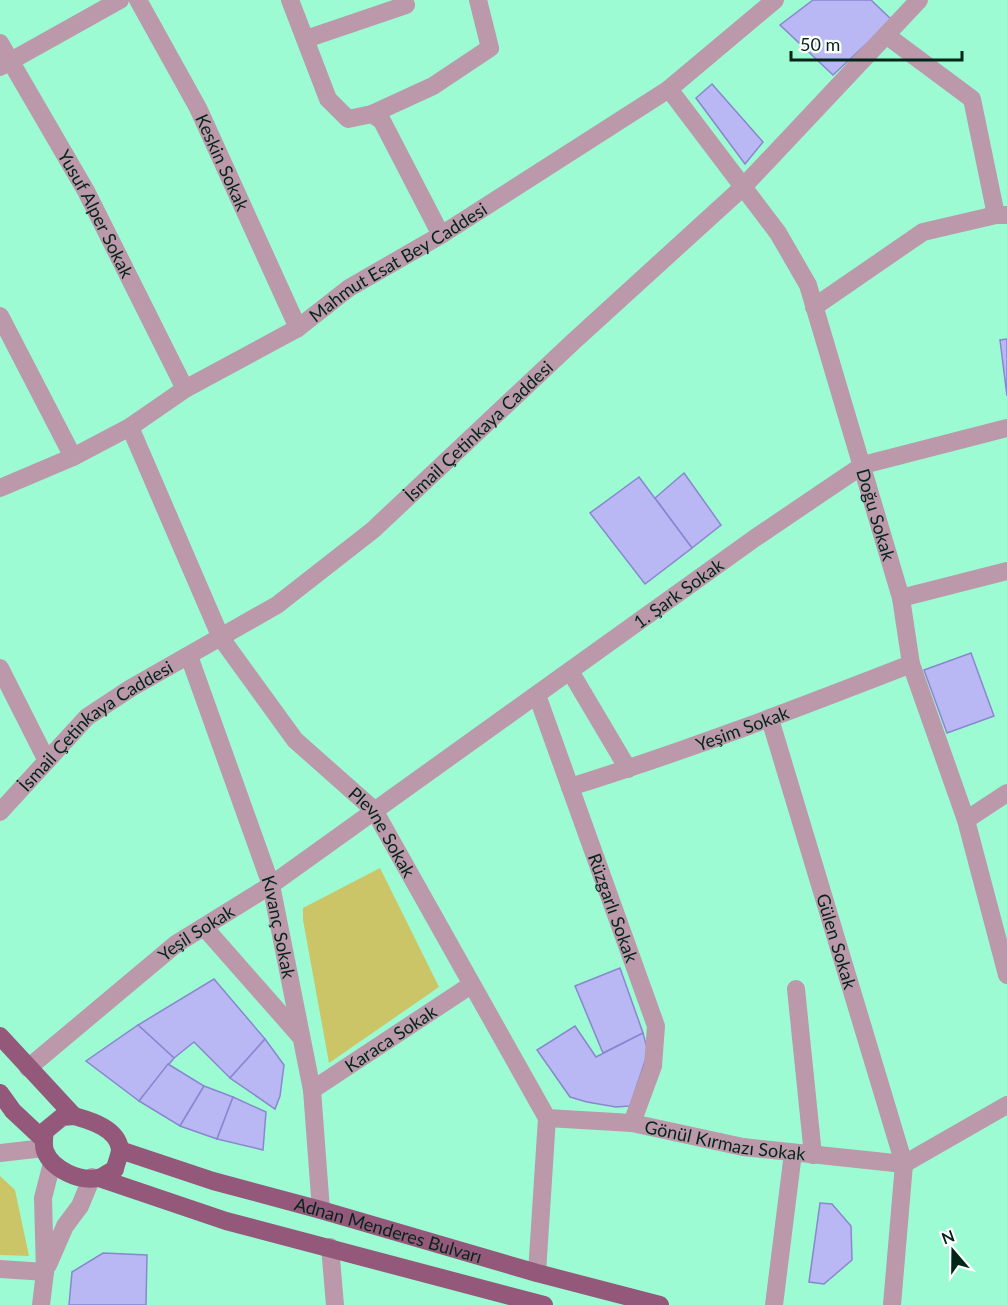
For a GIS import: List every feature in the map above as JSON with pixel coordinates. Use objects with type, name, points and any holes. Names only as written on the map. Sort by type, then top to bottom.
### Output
[{"type":"main road","points":[[0,1036],[74,1116]]},
{"type":"main road","points":[[0,1093],[47,1150],[74,1176],[95,1178],[115,1168],[120,1150],[113,1137],[99,1124],[74,1116],[62,1117],[45,1131],[47,1150]]},
{"type":"main road","name":"Adnan Menderes Bulvarı","points":[[120,1150],[213,1181],[537,1273],[660,1305]]},
{"type":"main road","name":"Adnan Menderes Bulvarı","points":[[95,1178],[226,1221],[544,1305]]},
{"type":"street","points":[[6,64],[120,0]]},
{"type":"street","name":"Keskin Sokak","points":[[138,0],[198,108],[298,328]]},
{"type":"street","points":[[290,0],[328,99],[348,119],[372,114],[433,86],[490,48],[478,0]]},
{"type":"street","name":"Mahmut Esat Bey Caddesi","points":[[0,488],[73,458],[130,427],[185,388],[298,328],[349,288],[441,235],[669,89],[775,0]]},
{"type":"street","name":"İsmail Çetinkaya Caddesi","points":[[0,812],[87,717],[131,688],[278,605],[373,530],[574,341],[742,188],[919,0]]},
{"type":"street","points":[[306,39],[406,5]]},
{"type":"street","points":[[814,307],[923,232],[1002,215],[972,99],[886,35]]},
{"type":"street","name":"Yusuf Alper Sokak","points":[[0,43],[6,64],[86,191],[185,388]]},
{"type":"street","name":"Doğu Sokak","points":[[669,89],[742,188],[778,232],[808,285],[901,598],[911,664],[966,820],[1007,975]]},
{"type":"street","points":[[372,114],[382,121],[441,235]]},
{"type":"street","points":[[0,316],[73,458]]},
{"type":"street","name":"Plevne Sokak","points":[[130,427],[221,638],[295,740],[374,810],[547,1118]]},
{"type":"street","name":"1. Şark Sokak","points":[[374,810],[746,545],[863,465],[1007,428]]},
{"type":"street","points":[[901,598],[1007,571]]},
{"type":"street","name":"Kıvanç Sokak","points":[[189,656],[271,885],[312,1090],[321,1210]]},
{"type":"street","name":"Yeşim Sokak","points":[[570,787],[770,719],[911,664]]},
{"type":"street","points":[[0,668],[47,761]]},
{"type":"street","points":[[570,670],[628,769]]},
{"type":"street","name":"Rüzgarlı Sokak","points":[[537,695],[656,1026],[653,1066],[632,1123]]},
{"type":"street","name":"Gülen Sokak","points":[[770,719],[904,1164]]},
{"type":"street","points":[[966,820],[1007,793]]},
{"type":"street","name":"Yeşil Sokak","points":[[28,1068],[176,944],[271,885],[374,810]]},
{"type":"street","points":[[204,927],[301,1037]]},
{"type":"street","name":"Karaca Sokak","points":[[312,1090],[471,986]]},
{"type":"street","points":[[796,989],[813,1155]]},
{"type":"street","points":[[892,1305],[904,1164],[1007,1105]]},
{"type":"street","points":[[537,1273],[547,1118]]},
{"type":"street","name":"Gönül Kırmazı Sokak","points":[[547,1118],[632,1123],[743,1147],[904,1164]]},
{"type":"street","points":[[0,1153],[47,1150],[43,1198],[45,1272],[41,1305]]},
{"type":"street","points":[[774,1305],[793,1153]]},
{"type":"street","points":[[45,1272],[65,1226],[80,1206],[95,1178]]},
{"type":"street","points":[[330,1247],[335,1305]]},
{"type":"street","points":[[0,1269],[45,1272]]},
{"type":"shaded area","points":[[380,868],[439,987],[329,1063],[303,920],[303,908]]},
{"type":"shaded area","points":[[0,1176],[15,1190],[29,1256],[0,1255]]},
{"type":"building","points":[[813,0],[871,0],[892,20],[833,75],[780,25]]},
{"type":"building","points":[[712,84],[763,142],[745,164],[696,98]]},
{"type":"building","points":[[1007,339],[1007,396],[1000,340]]},
{"type":"building","points":[[684,473],[721,525],[692,548],[655,498]]},
{"type":"building","points":[[639,477],[692,548],[645,584],[590,513]]},
{"type":"building","points":[[971,653],[994,716],[947,733],[924,670]]},
{"type":"building","points":[[620,968],[643,1033],[603,1053],[575,986]]},
{"type":"building","points":[[214,979],[265,1039],[230,1078],[194,1042],[174,1058],[138,1025]]},
{"type":"building","points":[[138,1025],[174,1058],[139,1101],[86,1061]]},
{"type":"building","points":[[575,1026],[596,1057],[643,1033],[648,1052],[630,1106],[616,1107],[570,1097],[537,1050]]},
{"type":"building","points":[[265,1039],[284,1065],[280,1096],[275,1109],[230,1078]]},
{"type":"building","points":[[168,1064],[204,1086],[180,1126],[139,1101]]},
{"type":"building","points":[[204,1086],[233,1097],[217,1139],[180,1126]]},
{"type":"building","points":[[233,1097],[266,1112],[263,1150],[217,1139]]},
{"type":"building","points":[[820,1203],[832,1204],[851,1226],[852,1260],[824,1284],[809,1282]]},
{"type":"building","points":[[103,1253],[147,1255],[146,1305],[69,1305],[72,1272]]}]
